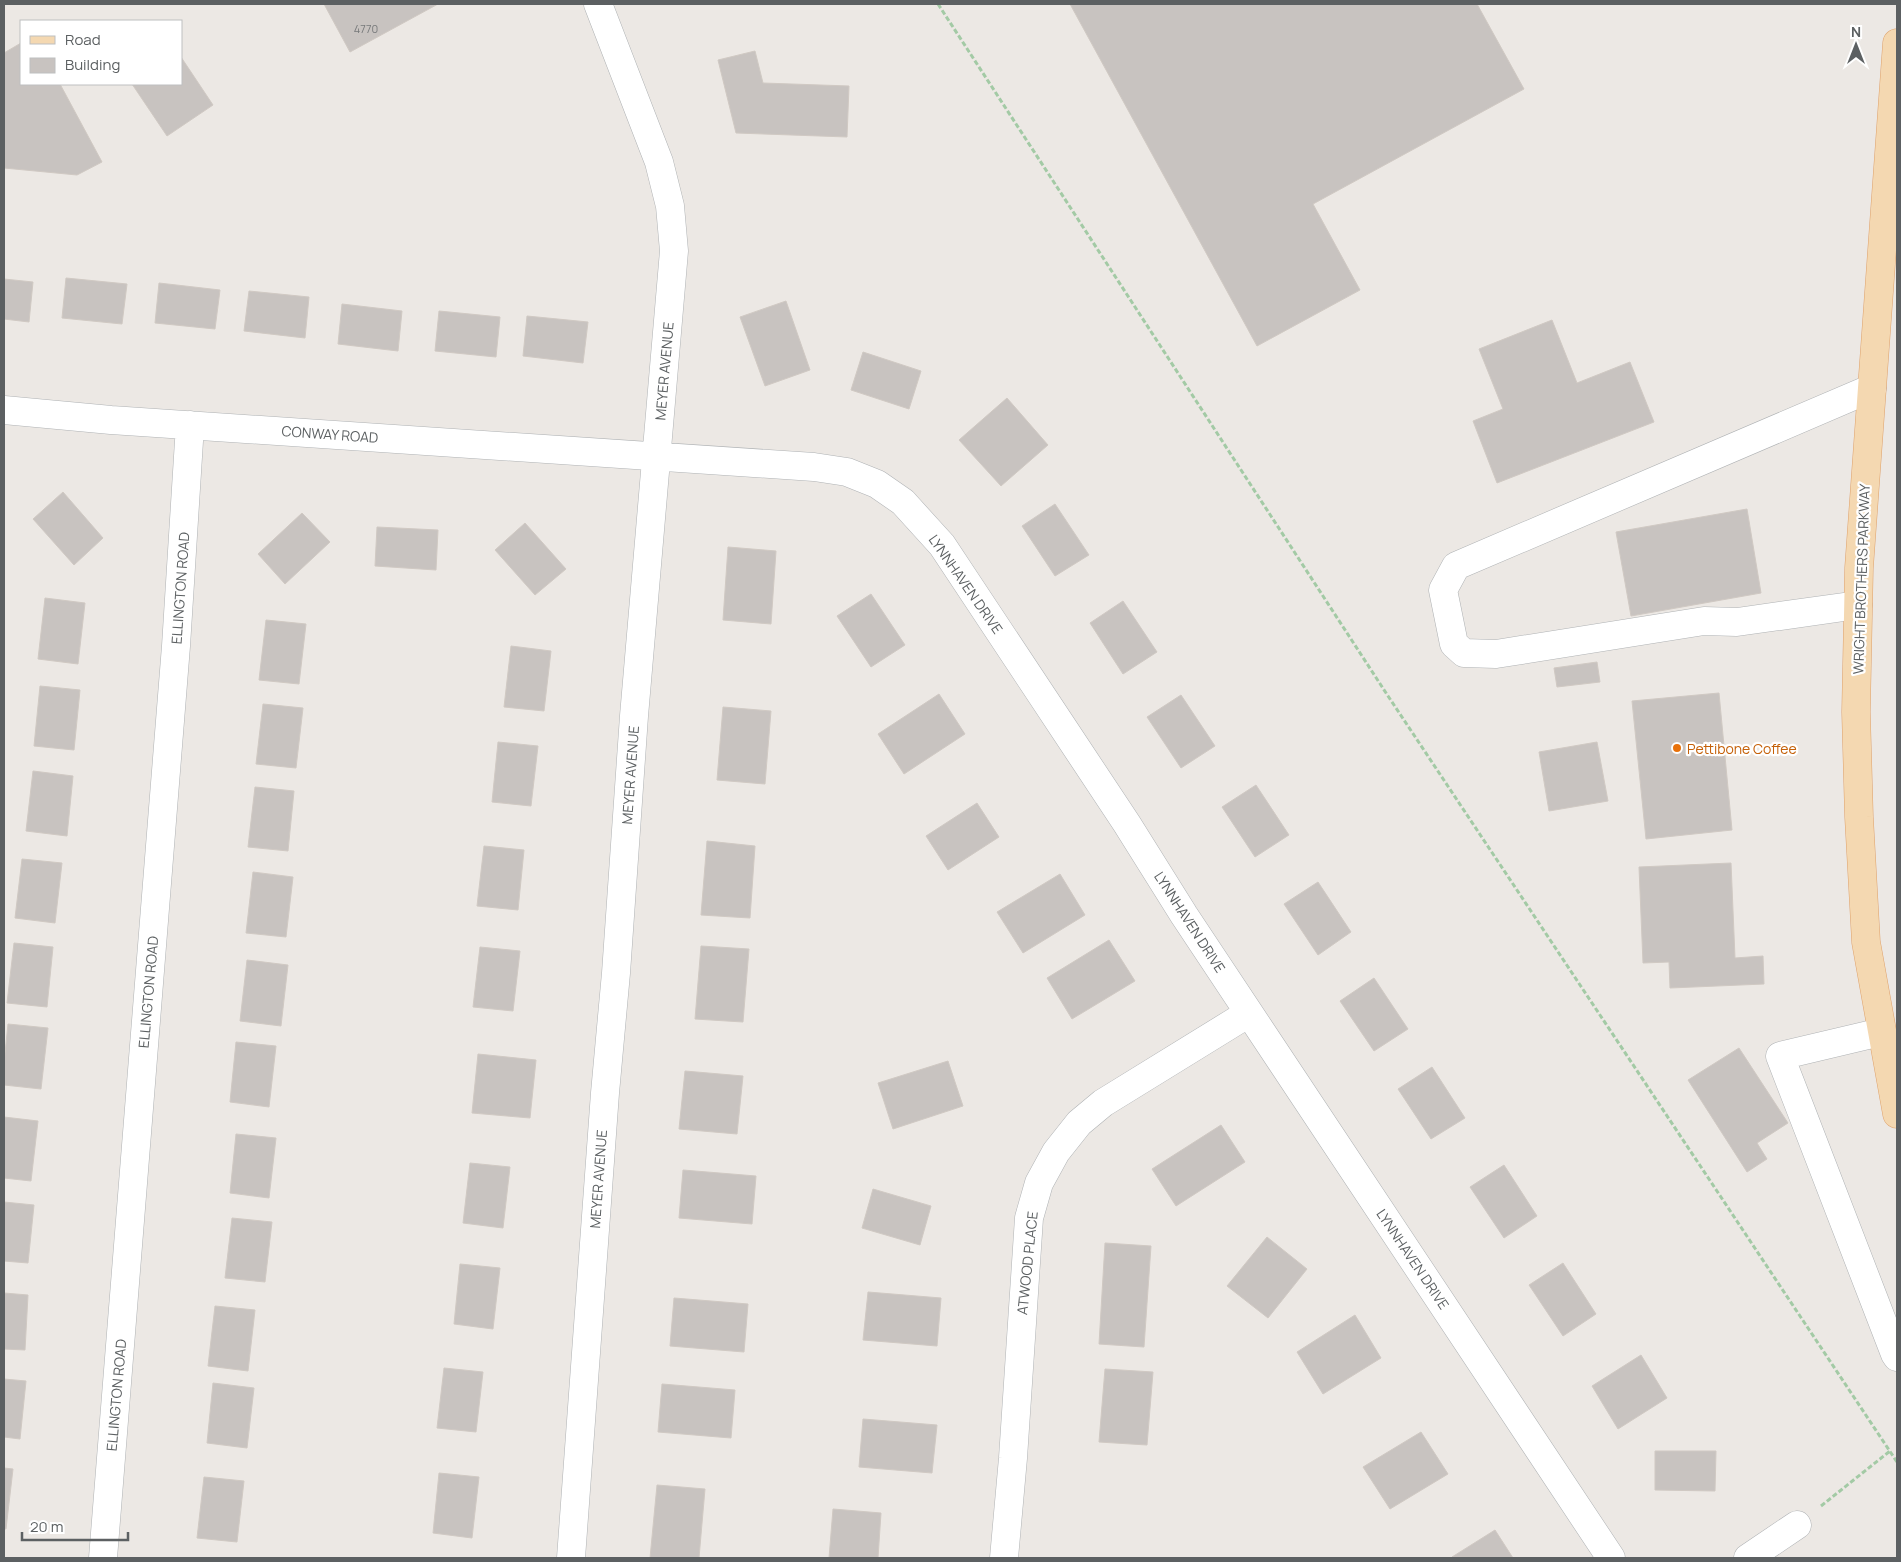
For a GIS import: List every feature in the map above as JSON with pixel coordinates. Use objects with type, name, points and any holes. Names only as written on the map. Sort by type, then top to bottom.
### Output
[{"type":"main road","name":"WRIGHT BROTHERS PARKWAY","points":[[1897,43],[1889,278],[1872,388],[1859,568],[1856,712],[1859,827],[1866,942],[1897,1114]]},
{"type":"street","name":"MEYER AVENUE","points":[[571,1558],[604,1093],[616,973],[634,716],[674,251],[670,206],[659,162],[598,4]]},
{"type":"street","points":[[1858,605],[1737,622],[1704,621],[1496,654],[1464,653],[1454,644],[1443,590],[1456,566],[1872,388]]},
{"type":"street","name":"CONWAY ROAD","points":[[4,410],[111,420],[657,457]]},
{"type":"street","name":"ELLINGTON ROAD","points":[[103,1558],[175,656],[190,425]]},
{"type":"street","name":"LYNNHAVEN DRIVE","points":[[657,457],[814,467],[847,472],[877,484],[903,502],[942,545],[1122,815],[1184,915],[1611,1558]]},
{"type":"street","name":"ATWOOD PLACE","points":[[1004,1558],[1013,1458],[1029,1218],[1040,1183],[1056,1152],[1079,1124],[1103,1103],[1249,1013]]},
{"type":"street","points":[[1881,1032],[1780,1056],[1897,1357]]},
{"type":"street","points":[[1748,1558],[1797,1525]]},
{"type":"path","points":[[938,4],[1382,688],[1897,1462]]},
{"type":"path","points":[[1797,1525],[1890,1451]]},
{"type":"building","points":[[324,4],[438,4],[350,52]]},
{"type":"building","points":[[1070,4],[1477,4],[1524,89],[1313,204],[1360,290],[1257,346]]},
{"type":"building","points":[[20,44],[20,85],[61,85],[102,162],[77,175],[4,168],[4,53]]},
{"type":"building","points":[[755,51],[763,83],[849,86],[847,137],[736,133],[718,60]]},
{"type":"building","points":[[182,58],[213,105],[167,136],[133,85],[182,85]]},
{"type":"building","points":[[66,278],[127,284],[122,324],[62,318]]},
{"type":"building","points":[[4,279],[33,282],[29,322],[4,319]]},
{"type":"building","points":[[159,283],[220,290],[215,329],[155,323]]},
{"type":"building","points":[[249,291],[309,297],[305,338],[244,331]]},
{"type":"building","points":[[786,301],[810,370],[765,386],[740,317]]},
{"type":"building","points":[[342,304],[402,311],[398,351],[338,344]]},
{"type":"building","points":[[439,311],[500,317],[496,357],[435,351]]},
{"type":"building","points":[[527,316],[588,322],[583,363],[523,356]]},
{"type":"building","points":[[1552,320],[1577,383],[1630,362],[1654,422],[1497,483],[1473,421],[1503,409],[1479,349]]},
{"type":"building","points":[[863,352],[921,371],[909,409],[851,390]]},
{"type":"building","points":[[1007,398],[1048,445],[1001,486],[959,440]]},
{"type":"building","points":[[63,492],[103,538],[74,565],[33,519]]},
{"type":"building","points":[[1055,504],[1089,555],[1055,576],[1022,526]]},
{"type":"building","points":[[1747,509],[1761,593],[1631,616],[1616,532]]},
{"type":"building","points":[[302,513],[330,542],[285,584],[258,554]]},
{"type":"building","points":[[525,523],[566,569],[535,595],[495,550]]},
{"type":"building","points":[[377,527],[438,530],[436,570],[375,566]]},
{"type":"building","points":[[728,547],[776,551],[771,624],[723,620]]},
{"type":"building","points":[[871,594],[905,645],[871,667],[837,616]]},
{"type":"building","points":[[45,598],[85,603],[78,664],[38,659]]},
{"type":"building","points":[[1123,601],[1157,652],[1123,674],[1090,623]]},
{"type":"building","points":[[266,620],[306,624],[299,684],[259,680]]},
{"type":"building","points":[[511,646],[551,651],[544,711],[504,707]]},
{"type":"building","points":[[1597,662],[1600,682],[1557,687],[1554,668]]},
{"type":"building","points":[[40,686],[80,690],[74,750],[34,746]]},
{"type":"building","points":[[1719,693],[1732,830],[1646,839],[1632,701]]},
{"type":"building","points":[[939,694],[965,734],[904,774],[878,734]]},
{"type":"building","points":[[1181,695],[1215,746],[1181,768],[1147,717]]},
{"type":"building","points":[[263,704],[303,708],[296,768],[256,764]]},
{"type":"building","points":[[723,707],[771,711],[765,784],[717,780]]},
{"type":"building","points":[[498,742],[538,746],[531,806],[492,802]]},
{"type":"building","points":[[1597,742],[1608,801],[1549,811],[1539,752]]},
{"type":"building","points":[[33,771],[73,776],[67,836],[26,831]]},
{"type":"building","points":[[1256,785],[1289,835],[1255,857],[1222,807]]},
{"type":"building","points":[[255,787],[294,791],[288,851],[248,847]]},
{"type":"building","points":[[977,803],[999,837],[948,870],[926,836]]},
{"type":"building","points":[[707,841],[755,846],[750,918],[701,915]]},
{"type":"building","points":[[484,846],[524,850],[518,910],[477,906]]},
{"type":"building","points":[[22,859],[62,863],[55,923],[15,918]]},
{"type":"building","points":[[1731,863],[1735,958],[1763,956],[1764,984],[1670,988],[1669,962],[1643,963],[1639,867]]},
{"type":"building","points":[[253,872],[293,877],[286,937],[246,933]]},
{"type":"building","points":[[1060,874],[1085,915],[1023,953],[997,912]]},
{"type":"building","points":[[1318,882],[1351,932],[1318,955],[1284,904]]},
{"type":"building","points":[[1109,940],[1135,981],[1072,1019],[1047,978]]},
{"type":"building","points":[[14,943],[53,947],[47,1007],[7,1003]]},
{"type":"building","points":[[701,946],[749,949],[743,1022],[695,1019]]},
{"type":"building","points":[[480,947],[520,951],[513,1011],[473,1007]]},
{"type":"building","points":[[247,960],[288,965],[281,1026],[240,1021]]},
{"type":"building","points":[[1374,978],[1408,1029],[1374,1051],[1340,1001]]},
{"type":"building","points":[[8,1024],[48,1028],[41,1089],[4,1085]]},
{"type":"building","points":[[236,1042],[276,1046],[269,1107],[230,1102]]},
{"type":"building","points":[[1739,1048],[1788,1123],[1757,1143],[1767,1159],[1747,1172],[1688,1080]]},
{"type":"building","points":[[478,1054],[536,1060],[530,1118],[472,1113]]},
{"type":"building","points":[[948,1061],[963,1106],[893,1129],[878,1083]]},
{"type":"building","points":[[1432,1067],[1465,1118],[1431,1139],[1398,1089]]},
{"type":"building","points":[[685,1071],[743,1076],[737,1134],[679,1129]]},
{"type":"building","points":[[4,1117],[38,1121],[31,1181],[4,1178]]},
{"type":"building","points":[[1221,1125],[1245,1162],[1176,1206],[1152,1169]]},
{"type":"building","points":[[236,1134],[276,1138],[269,1198],[230,1193]]},
{"type":"building","points":[[470,1163],[510,1167],[503,1228],[463,1223]]},
{"type":"building","points":[[1504,1165],[1537,1216],[1504,1238],[1470,1187]]},
{"type":"building","points":[[683,1170],[756,1176],[752,1224],[679,1218]]},
{"type":"building","points":[[873,1189],[931,1206],[920,1245],[862,1228]]},
{"type":"building","points":[[4,1202],[34,1205],[28,1263],[4,1261]]},
{"type":"building","points":[[232,1218],[272,1222],[265,1282],[225,1278]]},
{"type":"building","points":[[1267,1237],[1307,1269],[1268,1318],[1227,1286]]},
{"type":"building","points":[[1105,1243],[1151,1246],[1144,1347],[1099,1344]]},
{"type":"building","points":[[1563,1263],[1596,1314],[1563,1336],[1529,1285]]},
{"type":"building","points":[[460,1264],[500,1268],[493,1329],[454,1324]]},
{"type":"building","points":[[868,1292],[941,1298],[937,1346],[863,1340]]},
{"type":"building","points":[[4,1293],[28,1295],[25,1350],[4,1349]]},
{"type":"building","points":[[674,1298],[748,1304],[744,1352],[670,1346]]},
{"type":"building","points":[[215,1306],[255,1310],[248,1371],[208,1366]]},
{"type":"building","points":[[1355,1315],[1381,1358],[1323,1394],[1297,1352]]},
{"type":"building","points":[[1641,1355],[1667,1398],[1618,1429],[1592,1386]]},
{"type":"building","points":[[444,1368],[483,1372],[476,1432],[437,1428]]},
{"type":"building","points":[[1105,1369],[1153,1372],[1147,1445],[1099,1442]]},
{"type":"building","points":[[4,1379],[26,1381],[20,1439],[4,1437]]},
{"type":"building","points":[[213,1383],[254,1388],[247,1448],[207,1443]]},
{"type":"building","points":[[662,1384],[735,1390],[731,1438],[658,1432]]},
{"type":"building","points":[[863,1419],[937,1425],[932,1473],[859,1467]]},
{"type":"building","points":[[1421,1432],[1448,1474],[1390,1509],[1363,1467]]},
{"type":"building","points":[[1655,1451],[1716,1451],[1715,1491],[1655,1490]]},
{"type":"building","points":[[4,1468],[13,1469],[6,1529],[4,1529]]},
{"type":"building","points":[[439,1473],[479,1477],[472,1538],[433,1533]]},
{"type":"building","points":[[204,1477],[244,1481],[237,1542],[197,1538]]},
{"type":"building","points":[[657,1485],[705,1489],[699,1558],[650,1558]]},
{"type":"building","points":[[833,1509],[881,1513],[878,1558],[829,1558]]},
{"type":"building","points":[[1495,1530],[1513,1558],[1452,1557]]},
{"type":"place","name":"Pettibone Coffee","points":[[1677,748]]}]
